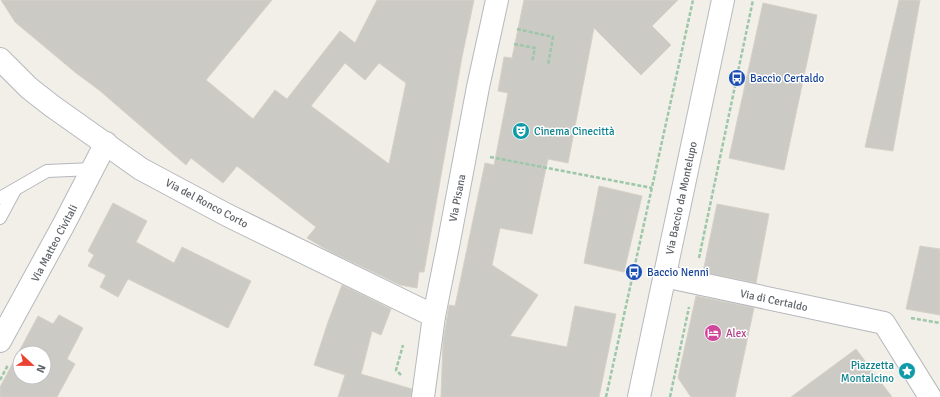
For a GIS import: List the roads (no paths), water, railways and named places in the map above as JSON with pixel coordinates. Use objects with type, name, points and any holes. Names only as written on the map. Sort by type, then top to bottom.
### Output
[{"type":"street","name":"Via Pisana","points":[[423,397],[434,316],[480,79],[497,0]]},
{"type":"street","name":"Via Baccio da Montelupo","points":[[639,397],[723,0]]},
{"type":"street","name":"Via del Ronco Corto","points":[[0,58],[29,88],[52,106],[142,169],[227,215],[434,316]]},
{"type":"street","name":"Via Matteo Civitali","points":[[1,336],[106,143]]},
{"type":"street","name":"Via di Certaldo","points":[[664,276],[884,323],[930,397]]},
{"type":"lane","points":[[0,198],[47,171],[93,168]]},
{"type":"lane","points":[[0,218],[16,189]]},
{"type":"place","name":"Baccio Certaldo","points":[[737,78]]},
{"type":"place","name":"Cinema Cinecittà","points":[[521,131]]},
{"type":"place","name":"Baccio Nenni","points":[[634,272]]},
{"type":"place","name":"Alex","points":[[713,333]]},
{"type":"place","name":"Piazzetta Montalcino","points":[[907,371]]}]
